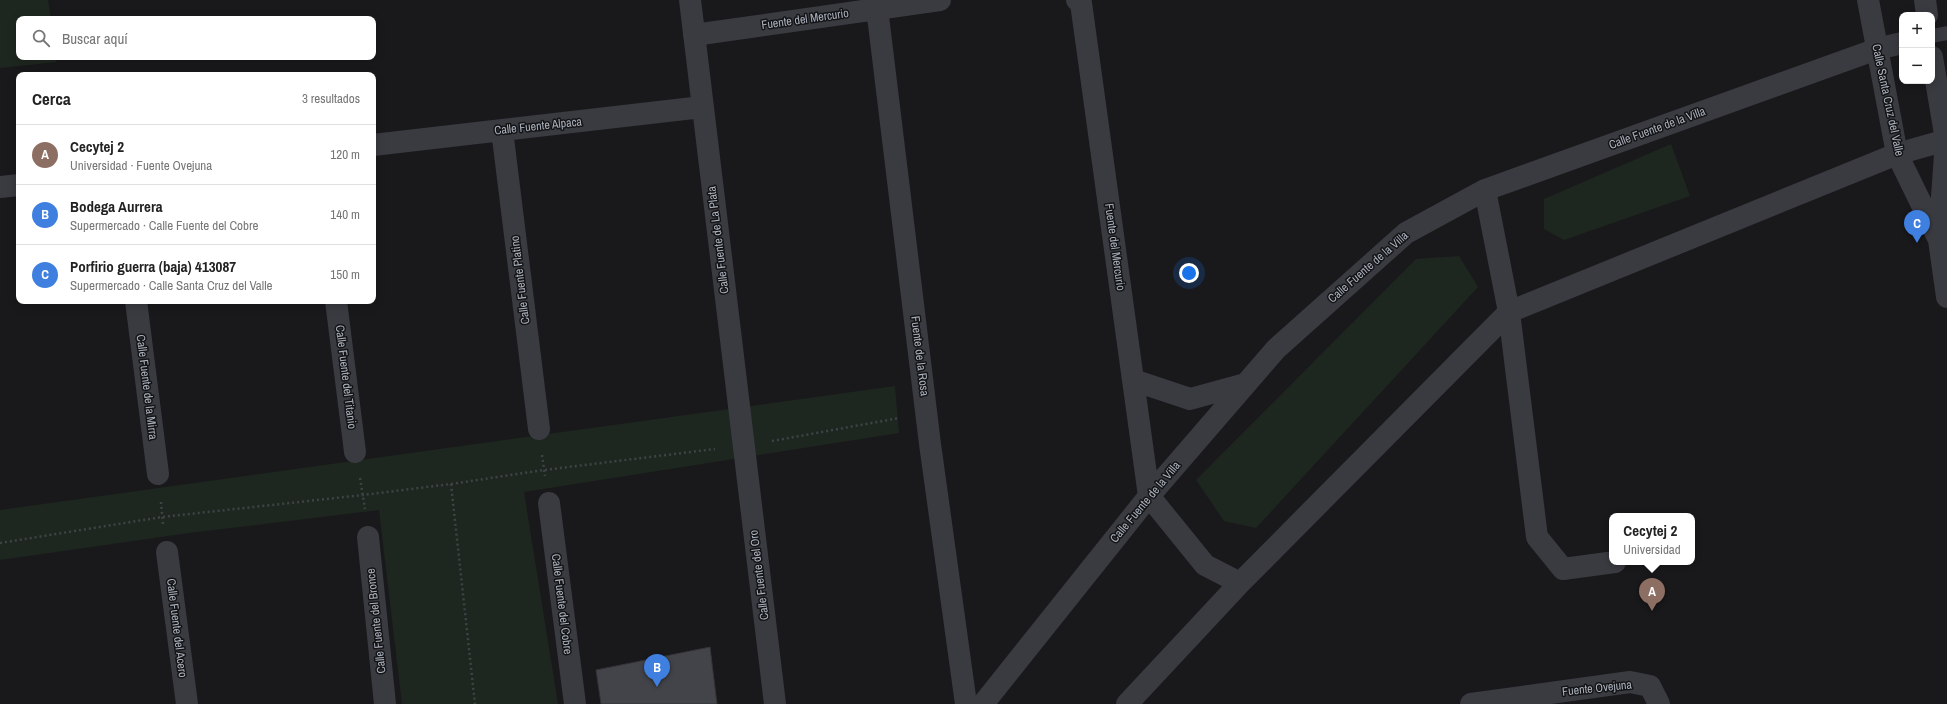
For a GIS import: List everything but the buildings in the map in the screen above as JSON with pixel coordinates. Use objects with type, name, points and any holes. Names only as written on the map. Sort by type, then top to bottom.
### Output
[{"type":"street","name":"Calle Fuente de La Plata","points":[[690,0],[743,446]]},
{"type":"street","name":"Fuente del Mercurio","points":[[694,35],[940,0]]},
{"type":"street","name":"Fuente del Mercurio","points":[[1077,0],[1081,3],[1149,496]]},
{"type":"street","name":"Calle Santa Cruz del Valle","points":[[1868,0],[1897,154],[1939,240]]},
{"type":"street","points":[[1925,0],[1927,12]]},
{"type":"street","name":"Fuente de la Rosa","points":[[877,8],[927,413],[966,704]]},
{"type":"street","name":"Calle Fuente de la Villa","points":[[983,704],[1149,496],[1276,349],[1406,233],[1485,190],[1877,49],[1899,44]]},
{"type":"street","name":"Calle Santa Cruz del Valle","points":[[1935,75],[1946,139],[1939,240],[1947,296]]},
{"type":"street","name":"Calle Fuente Alpaca","points":[[376,145],[702,107]]},
{"type":"street","name":"Calle Fuente Platino","points":[[502,130],[539,429]]},
{"type":"street","points":[[1127,704],[1240,583],[1509,312],[1897,154],[1946,139]]},
{"type":"street","points":[[0,187],[16,185]]},
{"type":"street","points":[[1485,190],[1509,312],[1537,537],[1563,569],[1609,563]]},
{"type":"street","name":"Calle Fuente de la Mirra","points":[[136,304],[158,474]]},
{"type":"street","name":"Calle Fuente del Titanio","points":[[336,304],[356,452]]},
{"type":"street","points":[[1133,380],[1190,399],[1245,384]]},
{"type":"street","name":"Calle Fuente del Oro","points":[[743,446],[774,704]]},
{"type":"street","points":[[1149,496],[1205,565],[1240,583]]},
{"type":"street","name":"Calle Fuente del Cobre","points":[[549,503],[574,704]]},
{"type":"street","name":"Calle Fuente del Bronce","points":[[368,537],[385,704]]},
{"type":"street","name":"Calle Fuente del Acero","points":[[167,552],[187,704]]},
{"type":"street","name":"Fuente Ovejuna","points":[[1471,704],[1630,682],[1655,695]]},
{"type":"lane","points":[[1935,35],[1947,33]]},
{"type":"path","points":[[0,543],[162,517],[363,495],[544,470],[743,446],[927,413]]},
{"type":"path","points":[[539,429],[549,503]]},
{"type":"path","points":[[356,452],[368,537]]},
{"type":"path","points":[[158,474],[167,552]]},
{"type":"path","points":[[451,484],[474,704]]},
{"type":"shaded area","points":[[0,0],[48,0],[51,16],[16,16],[16,60],[56,60],[56,62],[0,68]]},
{"type":"shaded area","points":[[1671,144],[1690,196],[1564,240],[1544,229],[1544,199]]},
{"type":"shaded area","points":[[1459,256],[1478,287],[1256,528],[1224,521],[1196,480],[1416,259]]},
{"type":"shaded area","points":[[895,386],[899,433],[524,492],[558,704],[402,704],[379,510],[189,533],[0,560],[0,510]]},
{"type":"place","name":"Porfirio guerra (baja) 413087","points":[[1917,243]]},
{"type":"place","name":"Cecytej 2","points":[[1652,611]]},
{"type":"place","name":"Bodega Aurrera","points":[[657,687]]}]
